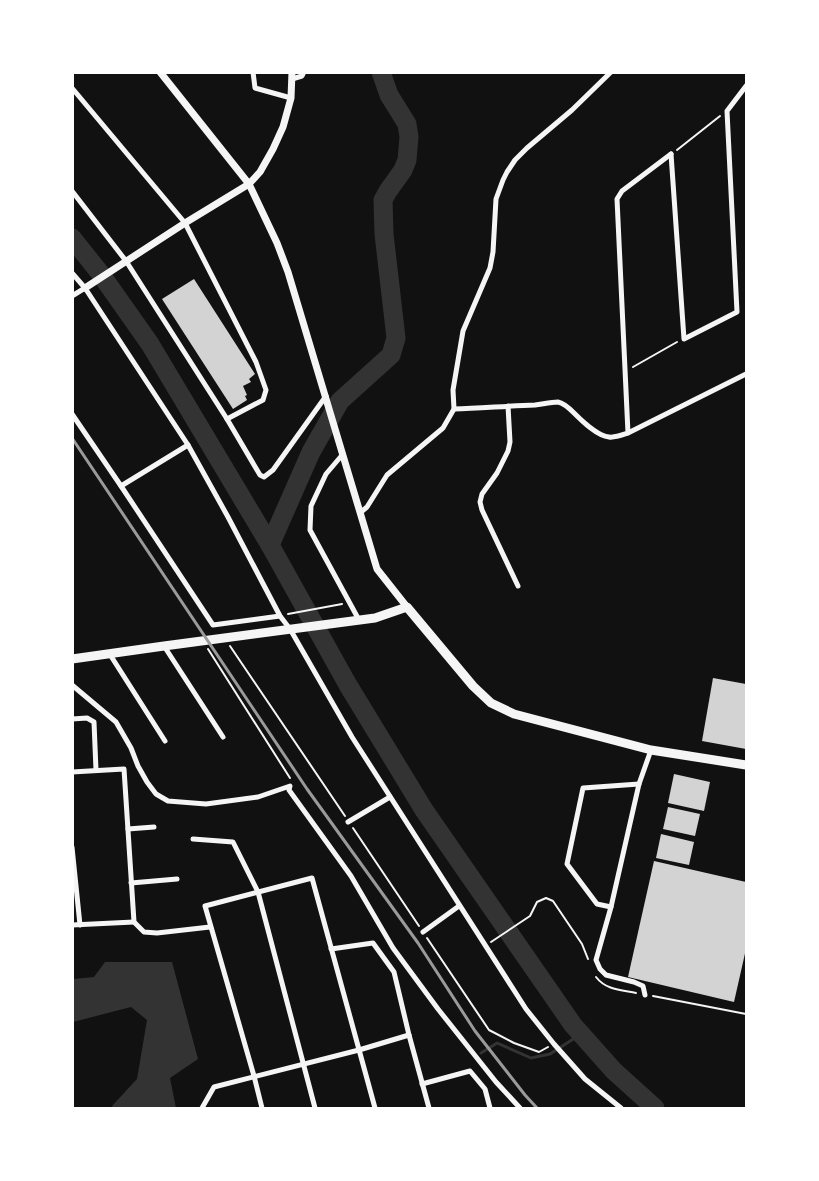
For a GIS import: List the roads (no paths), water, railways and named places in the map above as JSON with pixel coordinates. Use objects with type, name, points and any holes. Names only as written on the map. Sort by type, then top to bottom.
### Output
[{"type":"main road","points":[[72,659],[355,621],[382,616],[407,607],[474,686],[491,702],[514,714],[651,750],[746,765]]},
{"type":"street","points":[[160,72],[249,184],[277,243],[288,272],[377,569],[407,607]]},
{"type":"street","points":[[253,72],[255,88],[291,98]]},
{"type":"street","points":[[72,296],[249,184],[260,172],[274,149],[283,127],[291,98],[292,76],[302,76],[304,72]]},
{"type":"street","points":[[361,512],[367,507],[388,475],[443,428],[454,409],[453,390],[463,331],[490,268],[493,252],[496,199],[503,180],[515,160],[572,110],[611,72]]},
{"type":"street","points":[[628,433],[617,198],[622,191],[671,154],[684,339],[737,312],[727,110],[746,86]]},
{"type":"street","points":[[72,88],[185,223],[256,362],[266,390],[263,400],[227,419]]},
{"type":"street","points":[[72,191],[123,263],[227,419],[260,475],[264,477],[273,470],[326,396]]},
{"type":"street","points":[[72,273],[86,287],[188,445],[280,616],[292,628],[352,737],[526,1009],[585,1079],[621,1108]]},
{"type":"street","points":[[454,409],[559,402],[564,404],[593,429],[608,437],[628,433],[746,374]]},
{"type":"street","points":[[508,406],[510,442],[508,451],[497,473],[482,494],[480,502],[518,586]]},
{"type":"street","points":[[72,414],[213,626],[280,616]]},
{"type":"street","points":[[121,486],[188,445]]},
{"type":"street","points":[[343,454],[326,474],[311,506],[310,530],[349,602],[355,621]]},
{"type":"street","points":[[164,646],[223,737]]},
{"type":"street","points":[[109,654],[164,741]]},
{"type":"street","points":[[72,685],[116,722],[147,782],[156,794],[168,801],[206,804],[258,797],[290,786],[288,790],[351,876],[393,948],[438,1010],[496,1082],[520,1108]]},
{"type":"street","points":[[72,719],[87,718],[94,722],[96,770]]},
{"type":"street","points":[[645,995],[643,986],[606,975],[600,969],[596,960],[611,907],[638,784],[651,750]]},
{"type":"street","points":[[72,772],[124,768],[134,922],[144,932],[157,933],[210,927]]},
{"type":"street","points":[[611,907],[597,904],[567,864],[583,788],[638,784]]},
{"type":"street","points":[[348,822],[390,797]]},
{"type":"street","points":[[128,829],[154,827]]},
{"type":"street","points":[[193,839],[233,842],[258,892],[315,1108]]},
{"type":"street","points":[[72,847],[80,925]]},
{"type":"street","points":[[262,1108],[205,906],[312,878],[375,1108]]},
{"type":"street","points":[[131,883],[177,880]]},
{"type":"street","points":[[423,932],[459,906]]},
{"type":"street","points":[[72,925],[134,922]]},
{"type":"street","points":[[331,949],[373,943],[394,972],[429,1108]]},
{"type":"street","points":[[202,1108],[214,1087],[359,1050],[409,1035]]},
{"type":"street","points":[[422,1084],[470,1071],[485,1089],[490,1108]]},
{"type":"waterway","points":[[270,545],[311,452],[340,401],[391,355],[396,338],[384,234],[383,200],[403,170],[407,160],[409,137],[407,124],[389,95],[381,72]]},
{"type":"waterway","points":[[72,238],[100,273],[150,344],[270,545],[348,685],[424,810],[573,1025],[614,1071],[655,1108]]},
{"type":"waterway","points":[[481,1053],[497,1043],[531,1058],[550,1054],[581,1034]]},
{"type":"railway","points":[[72,438],[307,789],[418,943],[475,1031],[537,1108]]}]
